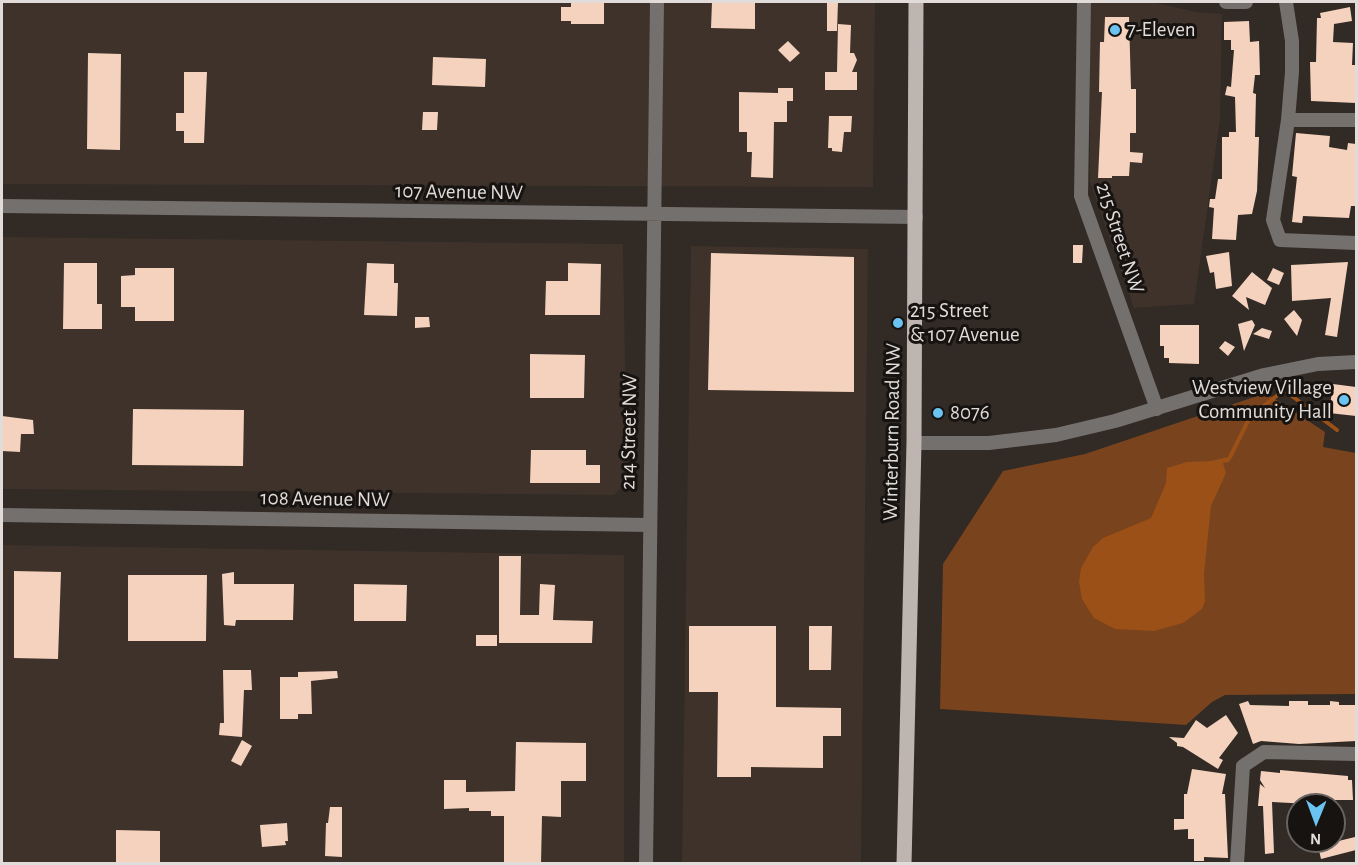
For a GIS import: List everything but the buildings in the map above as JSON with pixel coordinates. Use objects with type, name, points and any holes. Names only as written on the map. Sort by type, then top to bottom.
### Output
[{"type":"main road","name":"Winterburn Road NW","points":[[904,864],[914,443],[916,2]]},
{"type":"street","name":"214 Street NW","points":[[646,864],[657,2]]},
{"type":"street","name":"215 Street NW","points":[[1083,2],[1081,196],[1157,409]]},
{"type":"street","points":[[1226,2],[1246,2]]},
{"type":"street","points":[[1286,2],[1292,41],[1288,120],[1273,220],[1280,240],[1356,243]]},
{"type":"street","points":[[1288,120],[1356,120]]},
{"type":"street","name":"107 Avenue NW","points":[[2,206],[916,217]]},
{"type":"street","points":[[914,443],[989,443],[1035,439],[1090,428],[1264,375],[1318,364],[1356,362]]},
{"type":"street","name":"108 Avenue NW","points":[[2,515],[649,525]]},
{"type":"street","points":[[1237,864],[1243,766],[1264,752],[1356,754]]},
{"type":"shaded area","points":[[2,2],[875,2],[873,187],[2,184]]},
{"type":"shaded area","points":[[1090,2],[1151,2],[1197,12],[1222,14],[1220,119],[1194,304],[1134,308],[1090,182]]},
{"type":"shaded area","points":[[2,237],[623,244],[627,482],[614,495],[2,489]]},
{"type":"shaded area","points":[[691,246],[868,249],[861,863],[682,864]]},
{"type":"shaded area","points":[[1266,393],[1325,432],[1323,447],[1356,453],[1356,694],[1225,695],[1212,702],[1186,725],[940,709],[943,564],[1003,471],[1085,454]]},
{"type":"shaded area","points":[[1233,456],[1229,462],[1223,463],[1226,473],[1211,506],[1204,574],[1205,601],[1202,609],[1183,623],[1154,631],[1115,629],[1094,618],[1082,599],[1079,582],[1081,568],[1093,547],[1103,538],[1151,518],[1166,483],[1167,468],[1187,462],[1211,461]]},
{"type":"shaded area","points":[[2,545],[624,555],[624,863],[2,864]]},
{"type":"waterway","points":[[1230,457],[1250,417],[1284,390],[1337,430]]},
{"type":"place","name":"7-Eleven","points":[[1115,30]]},
{"type":"place","name":"215 Street & 107 Avenue","points":[[898,323]]},
{"type":"place","name":"Westview Village Community Hall","points":[[1344,400]]},
{"type":"place","name":"8076","points":[[938,413]]}]
